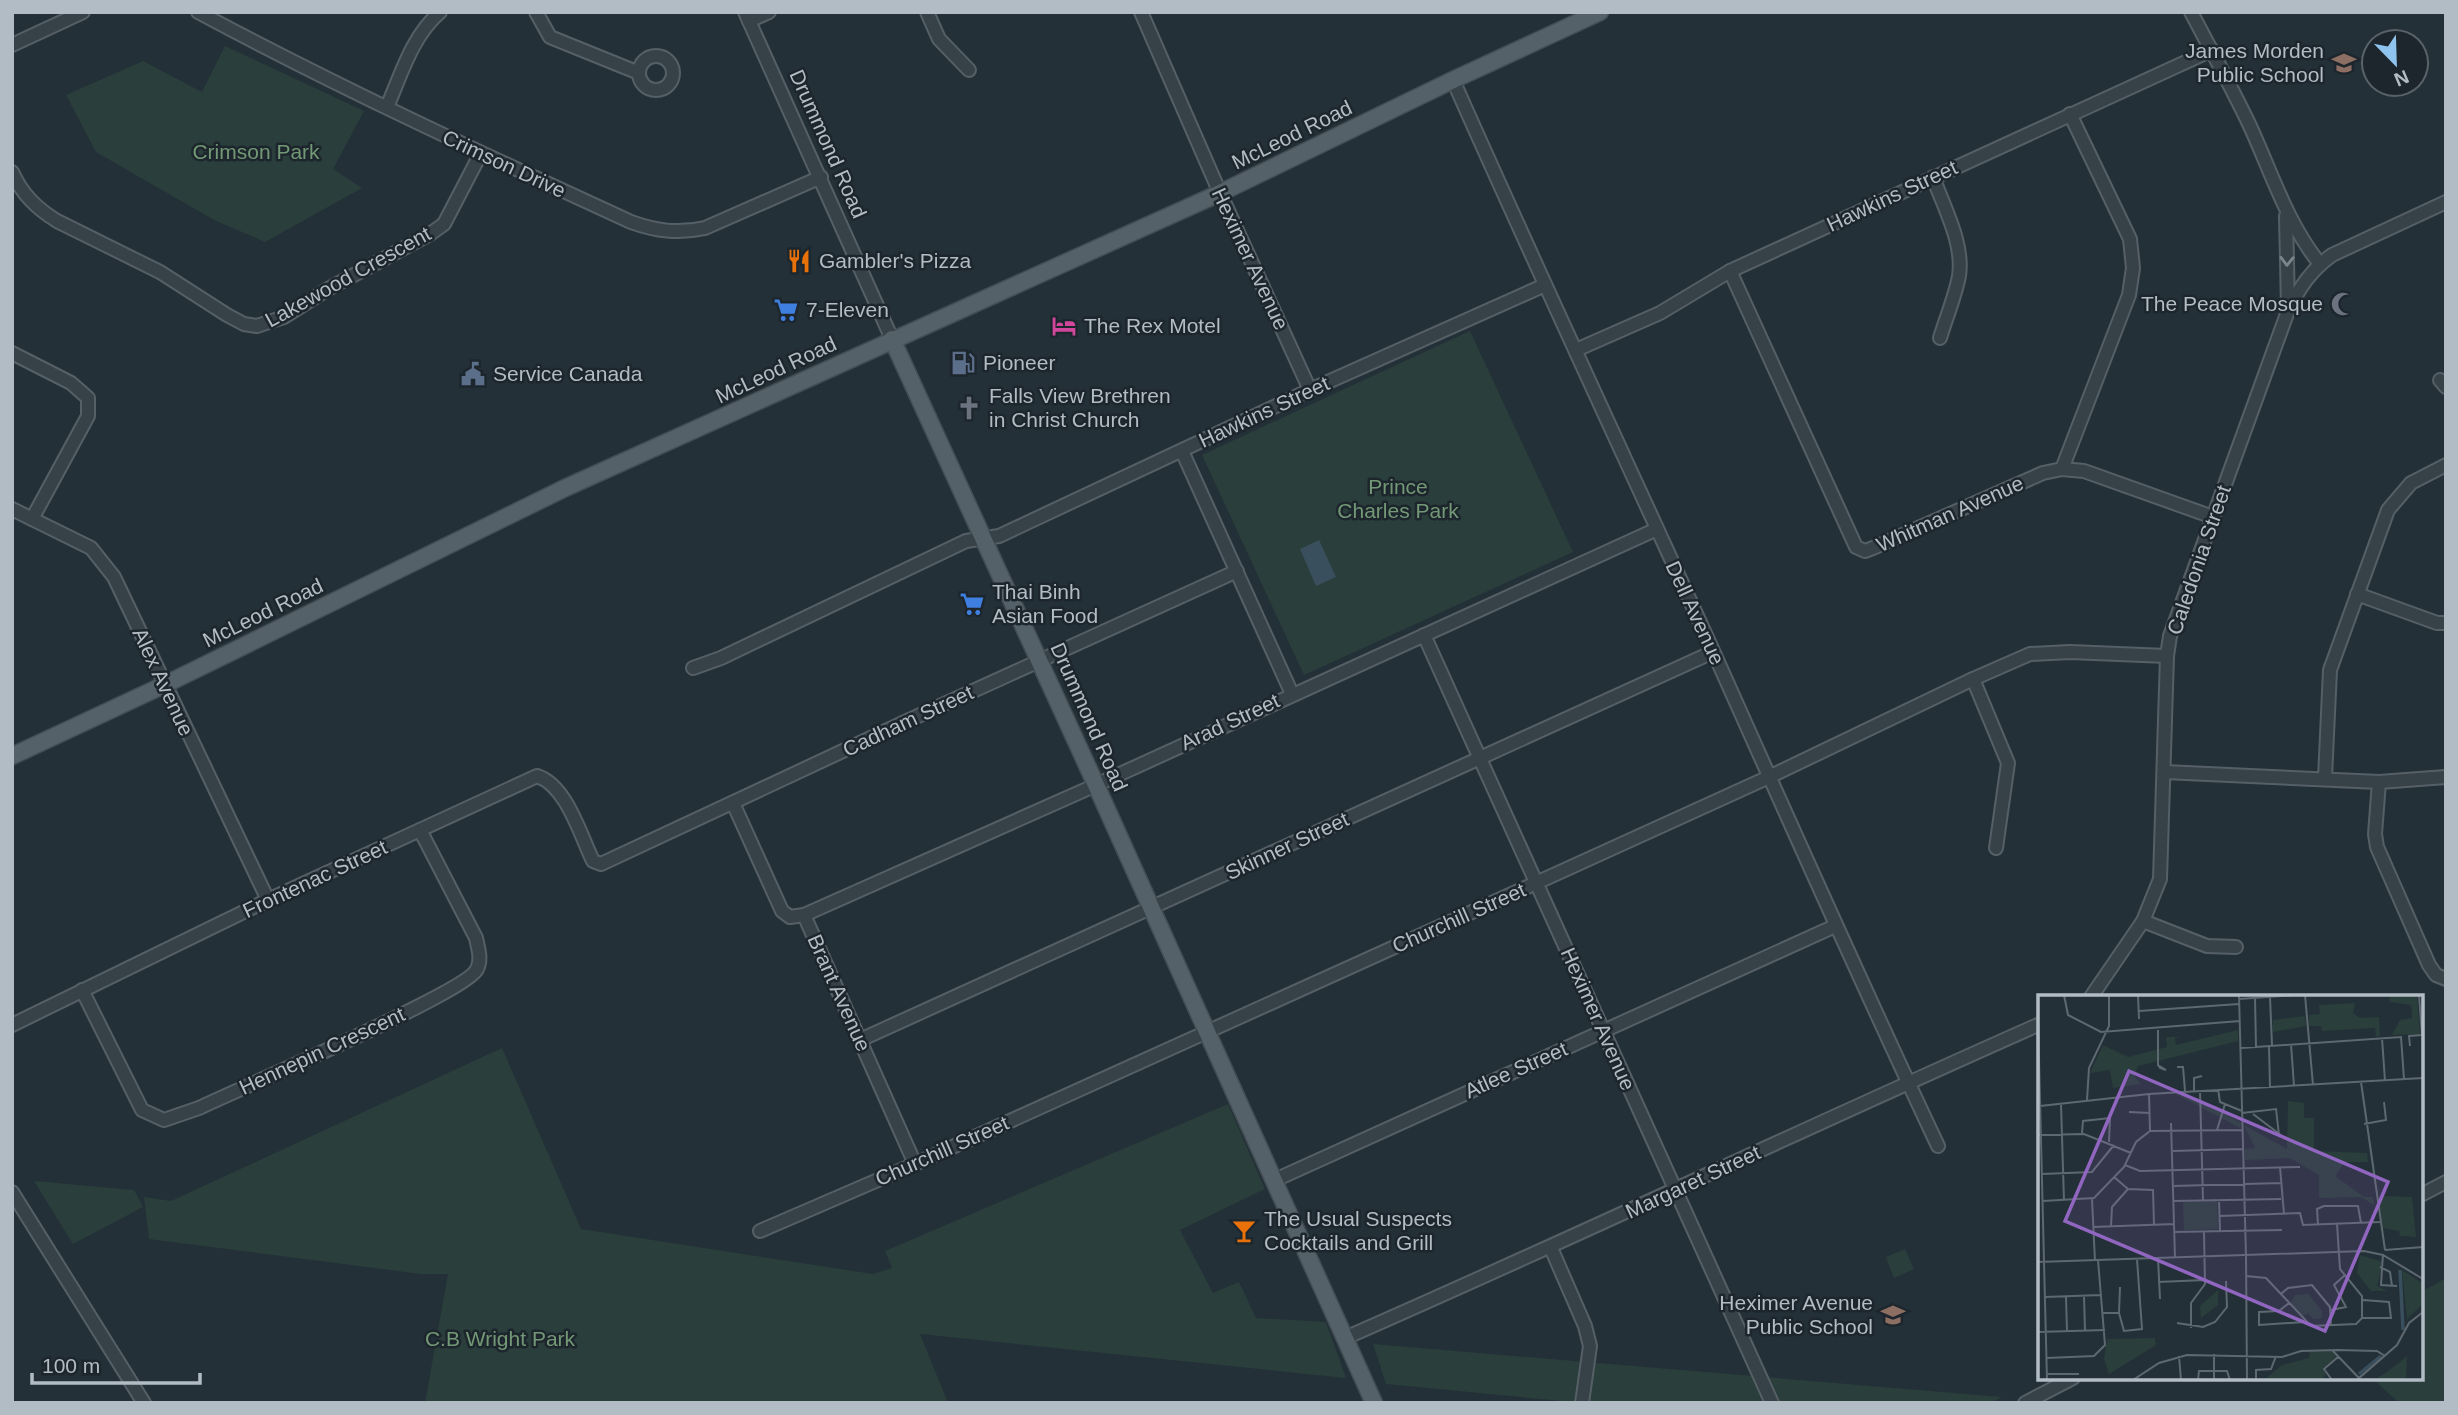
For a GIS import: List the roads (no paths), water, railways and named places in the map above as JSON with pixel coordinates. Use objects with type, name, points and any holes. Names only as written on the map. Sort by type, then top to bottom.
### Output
[{"type":"main road","name":"McLeod Road","points":[[12,757],[565,488],[1220,193],[1593,14]]},
{"type":"main road","name":"Drummond Road","points":[[892,339],[1040,660],[1374,1403]]},
{"type":"street","points":[[12,45],[83,12]]},
{"type":"street","name":"Crimson Drive","points":[[198,12],[481,153],[631,222],[656,230],[687,232],[705,228],[821,177]]},
{"type":"street","points":[[387,107],[414,44],[431,19],[440,12]]},
{"type":"street","points":[[536,12],[550,37],[639,73]]},
{"type":"street","points":[[747,17],[769,12]]},
{"type":"street","points":[[927,12],[939,39],[969,69]]},
{"type":"street","name":"Heximer Avenue","points":[[1141,12],[1310,390]]},
{"type":"street","points":[[2191,12],[2251,128],[2286,211],[2306,248],[2320,264]]},
{"type":"street","name":"Drummond Road","points":[[747,17],[892,339]]},
{"type":"street","name":"Hawkins Street","points":[[1576,350],[1660,313],[1730,271],[2212,50]]},
{"type":"street","name":"Dell Avenue","points":[[1453,80],[1835,926],[1938,1146]]},
{"type":"street","points":[[2070,114],[2130,239],[2133,268],[2129,295],[2062,468],[2084,471],[2213,517]]},
{"type":"street","name":"Lakewood Crescent","points":[[12,172],[17,194],[57,221],[160,272],[244,324],[257,326],[284,317],[444,224],[481,153]]},
{"type":"street","points":[[1933,177],[1956,239],[1960,262],[1959,277],[1940,338]]},
{"type":"street","name":"Caledonia Street","points":[[2092,995],[2143,921],[2160,879],[2167,656],[2170,636],[2288,310],[2301,285],[2320,264],[2347,248],[2446,202]]},
{"type":"street","points":[[2286,211],[2288,310]]},
{"type":"street","name":"Whitman Avenue","points":[[1730,271],[1856,547],[1866,551],[2043,473],[2062,468]]},
{"type":"street","name":"Hawkins Street","points":[[693,668],[721,658],[966,541],[999,537],[1310,390],[1545,285]]},
{"type":"street","points":[[12,353],[71,383],[88,398],[88,416],[32,519]]},
{"type":"street","points":[[1181,451],[1292,694]]},
{"type":"street","points":[[2325,778],[2330,670],[2388,510],[2411,483],[2446,465]]},
{"type":"street","name":"Alex Avenue","points":[[12,509],[91,548],[114,577],[268,900]]},
{"type":"street","name":"Arad Street","points":[[804,915],[1657,529]]},
{"type":"street","name":"Cadham Street","points":[[587,848],[593,861],[601,864],[1237,571]]},
{"type":"street","points":[[2357,594],[2437,623],[2446,623]]},
{"type":"street","name":"Heximer Avenue","points":[[1424,635],[1772,1403]]},
{"type":"street","name":"Skinner Street","points":[[860,1040],[1713,652]]},
{"type":"street","name":"Churchill Street","points":[[760,1231],[915,1164],[1536,883],[2030,654],[2070,652],[2167,656]]},
{"type":"street","points":[[1973,679],[2008,763],[1996,848]]},
{"type":"street","points":[[2165,772],[2379,782],[2446,777]]},
{"type":"street","name":"Frontenac Street","points":[[12,1025],[268,900],[537,776],[548,779],[559,789],[587,848]]},
{"type":"street","points":[[2379,782],[2375,834],[2377,847],[2430,965],[2436,975],[2446,979]]},
{"type":"street","name":"Brant Avenue","points":[[733,803],[782,911],[789,917],[804,915],[915,1164]]},
{"type":"street","name":"Hennepin Crescent","points":[[82,990],[142,1110],[164,1120],[199,1108],[435,999],[477,970],[480,954],[476,938],[420,830]]},
{"type":"street","points":[[2143,921],[2207,946],[2236,947]]},
{"type":"street","name":"Atlee Street","points":[[1275,1180],[1835,926]]},
{"type":"street","name":"Margaret Street","points":[[1345,1338],[1551,1248],[1908,1082],[2038,1025]]},
{"type":"street","points":[[2423,1194],[2446,1182]]},
{"type":"street","points":[[12,1192],[145,1403]]},
{"type":"street","points":[[1551,1248],[1585,1326],[1590,1346],[1583,1403]]},
{"type":"street","points":[[2025,1403],[2069,1380]]},
{"type":"water","points":[[1319,540],[1336,577],[1316,586],[1300,549]]},
{"type":"place","name":"James Morden Public School","points":[[2344,63]]},
{"type":"place","name":"Gambler's Pizza","points":[[799,261]]},
{"type":"place","name":"The Peace Mosque","points":[[2343,304]]},
{"type":"place","name":"7-Eleven","points":[[786,310]]},
{"type":"place","name":"The Rex Motel","points":[[1064,326]]},
{"type":"place","name":"Pioneer","points":[[963,363]]},
{"type":"place","name":"Service Canada","points":[[473,374]]},
{"type":"place","name":"Falls View Brethren in Christ Church","points":[[969,408]]},
{"type":"place","name":"Thai Binh Asian Food","points":[[972,604]]},
{"type":"place","name":"The Usual Suspects Cocktails and Grill","points":[[1244,1231]]},
{"type":"place","name":"Heximer Avenue Public School","points":[[1893,1315]]},
{"type":"park label","name":"Crimson Park","points":[[256,152]]},
{"type":"park label","name":"Prince Charles Park","points":[[1398,499]]},
{"type":"park label","name":"C.B Wright Park","points":[[500,1339]]}]
